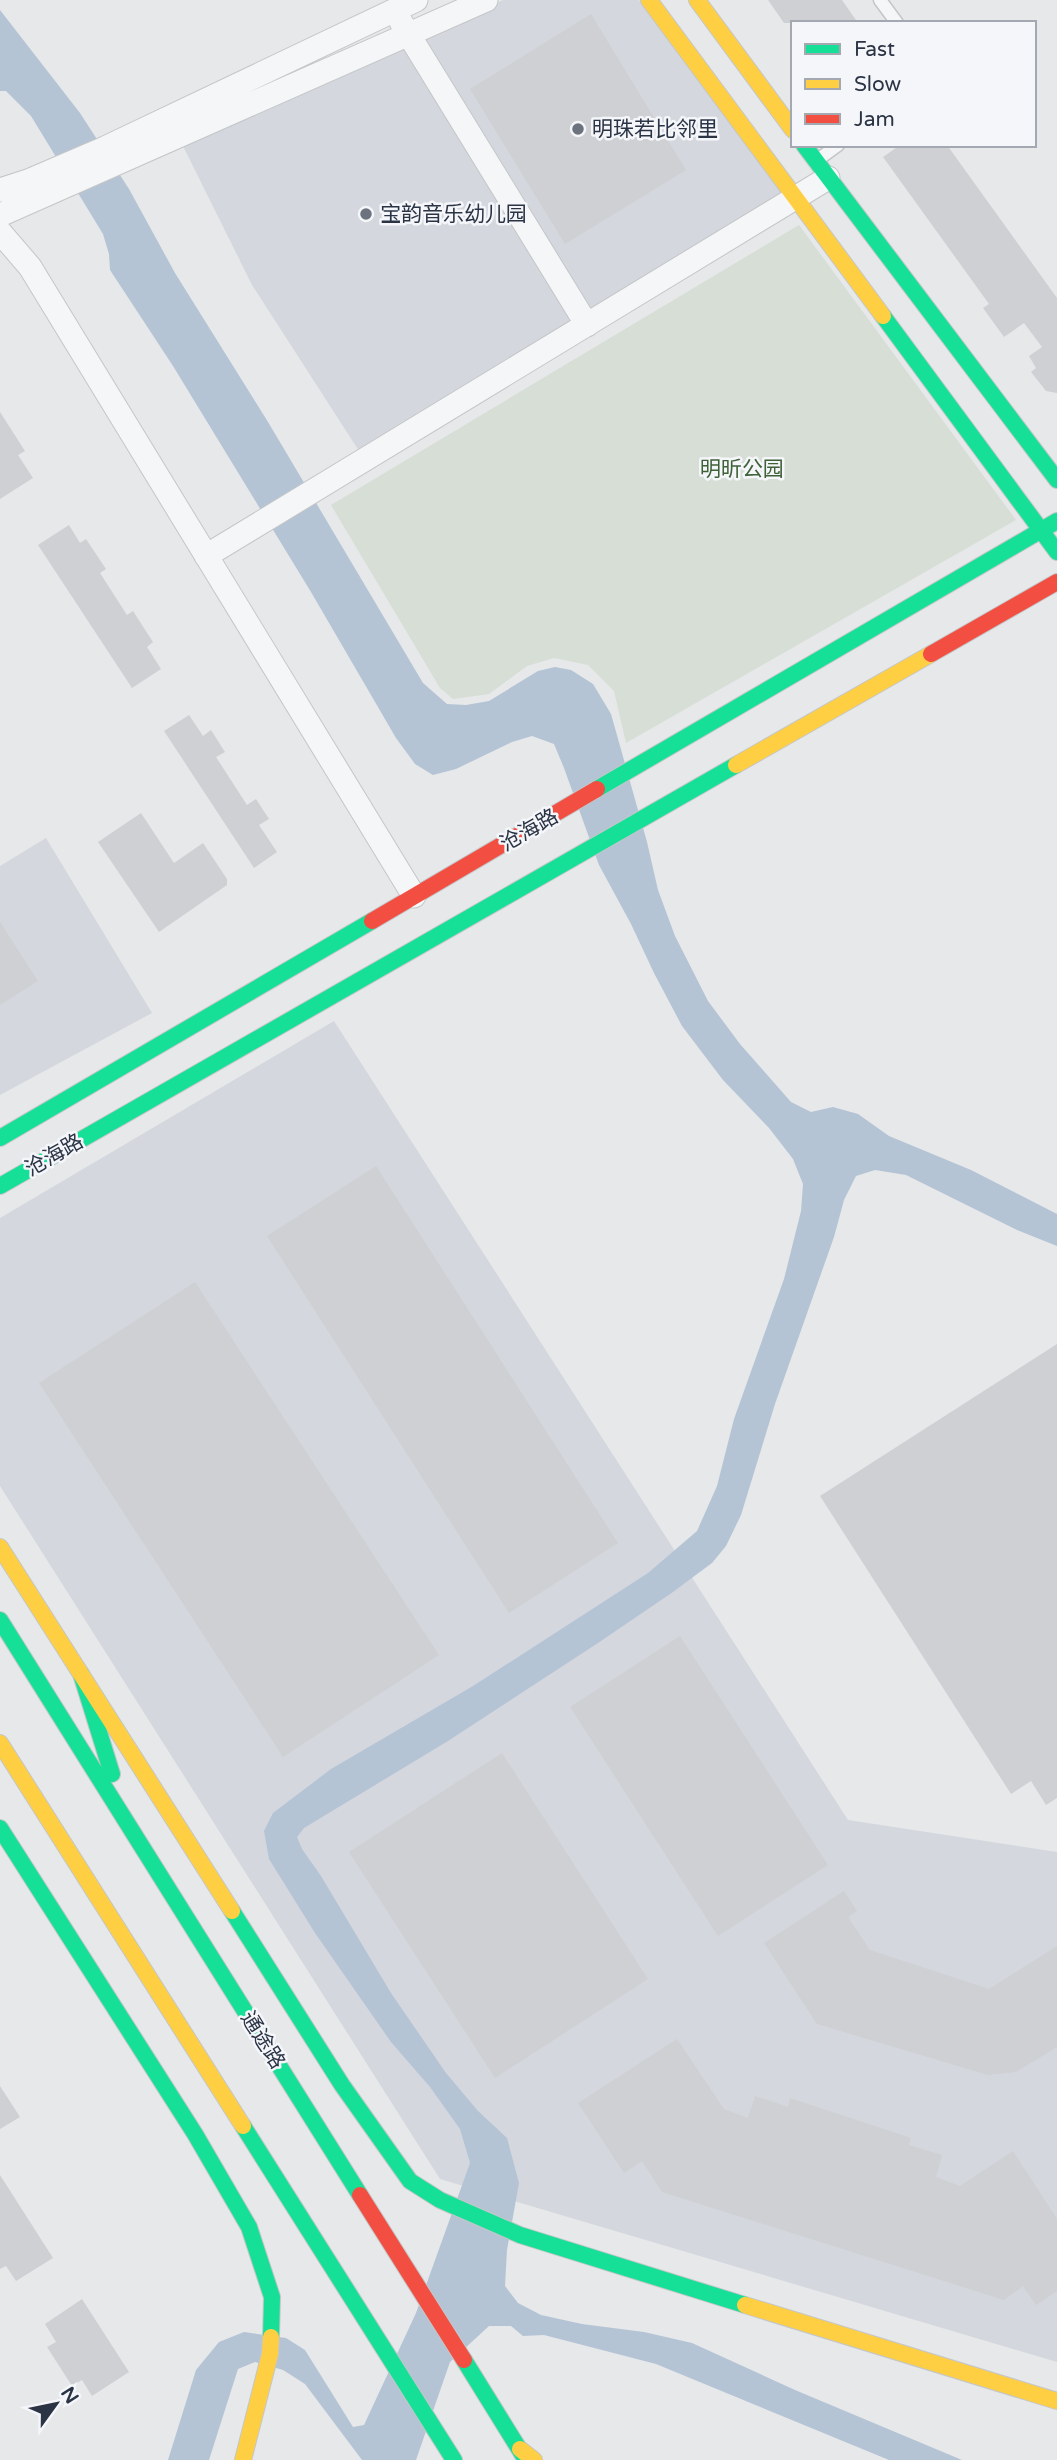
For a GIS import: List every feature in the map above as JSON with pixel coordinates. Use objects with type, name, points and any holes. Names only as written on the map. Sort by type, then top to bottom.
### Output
[{"type":"main road","points":[[649,0],[1057,552]]},
{"type":"main road","points":[[697,0],[791,127]]},
{"type":"main road","points":[[806,147],[1057,480]]},
{"type":"main road","name":"沧海路","points":[[0,1138],[1057,521]]},
{"type":"main road","name":"沧海路","points":[[0,1186],[1057,582]]},
{"type":"main road","points":[[0,1547],[342,2085],[410,2181],[440,2200],[520,2235],[1057,2401]]},
{"type":"main road","name":"通途路","points":[[0,1620],[523,2455],[534,2460]]},
{"type":"main road","points":[[81,1674],[126,1822]]},
{"type":"main road","points":[[0,1743],[454,2460]]},
{"type":"main road","points":[[0,1828],[195,2134],[249,2228],[272,2297],[270,2354],[243,2460]]},
{"type":"street","points":[[111,156],[416,0]]},
{"type":"street","points":[[0,215],[38,188],[486,0]]},
{"type":"street","points":[[393,11],[587,325]]},
{"type":"street","points":[[206,556],[796,197],[822,169]]},
{"type":"street","points":[[0,190],[38,188]]},
{"type":"street","points":[[0,232],[30,267],[414,896]]},
{"type":"lane","points":[[880,0],[896,21]]},
{"type":"lane","points":[[822,169],[837,147]]},
{"type":"shaded area","points":[[503,0],[639,0],[789,197],[591,316],[418,37]]},
{"type":"shaded area","name":"宝韵音乐幼儿园","points":[[408,39],[581,325],[361,454],[252,285],[182,144]]},
{"type":"shaded area","points":[[46,838],[152,1013],[0,1095],[0,866]]},
{"type":"shaded area","points":[[334,1021],[848,1820],[1057,1852],[1057,2362],[440,2179],[0,1486],[0,1218]]},
{"type":"green space","name":"明昕公园","points":[[799,225],[1016,520],[626,743],[614,691],[588,665],[554,658],[527,666],[489,694],[453,699],[440,688],[331,505]]},
{"type":"water","points":[[0,10],[80,113],[129,189],[175,273],[268,422],[423,683],[447,704],[466,705],[489,701],[538,671],[555,667],[571,670],[593,684],[611,714],[658,890],[675,936],[708,1001],[740,1044],[791,1102],[811,1112],[833,1107],[858,1114],[889,1136],[971,1170],[1057,1214],[1057,1246],[1017,1230],[906,1175],[875,1170],[856,1176],[844,1200],[834,1237],[775,1404],[741,1515],[726,1546],[712,1563],[598,1643],[448,1741],[304,1828],[297,1837],[391,1993],[446,2073],[478,2111],[507,2138],[519,2183],[507,2250],[505,2286],[518,2303],[541,2315],[692,2343],[795,2390],[962,2460],[889,2460],[656,2364],[544,2335],[523,2336],[511,2326],[489,2326],[450,2362],[416,2460],[362,2460],[305,2384],[283,2370],[255,2362],[238,2369],[209,2460],[168,2460],[196,2370],[219,2342],[244,2332],[286,2338],[305,2350],[353,2427],[364,2425],[416,2313],[470,2163],[460,2129],[430,2087],[391,2042],[315,1933],[269,1859],[264,1831],[273,1813],[331,1769],[473,1686],[648,1573],[697,1531],[717,1486],[734,1419],[784,1279],[801,1211],[803,1184],[793,1159],[769,1128],[723,1080],[682,1026],[599,865],[554,744],[532,736],[512,742],[456,769],[433,775],[415,764],[396,738],[311,592],[173,366],[110,270],[103,234],[31,116],[6,91],[0,91]]},
{"type":"building","points":[[768,0],[842,0],[857,21],[791,21],[784,23]]},
{"type":"building","name":"明珠若比邻里","points":[[591,14],[686,170],[565,244],[470,89]]},
{"type":"building","points":[[897,147],[948,147],[1057,298],[1057,393],[1046,391],[1031,372],[1036,368],[1029,356],[1042,347],[1024,323],[1004,337],[983,308],[989,304],[883,157]]},
{"type":"building","points":[[0,412],[25,451],[18,455],[33,478],[0,499]]},
{"type":"building","points":[[69,525],[80,543],[86,539],[106,569],[100,573],[127,615],[133,611],[153,642],[147,647],[161,669],[132,688],[38,545]]},
{"type":"building","points":[[189,715],[203,736],[211,730],[225,752],[216,757],[247,805],[256,799],[269,819],[259,825],[277,852],[254,868],[164,731]]},
{"type":"building","points":[[141,813],[174,863],[203,843],[227,879],[227,885],[159,932],[98,842]]},
{"type":"building","points":[[0,922],[38,981],[0,1005]]},
{"type":"building","points":[[376,1166],[618,1543],[509,1613],[267,1236]]},
{"type":"building","points":[[195,1282],[439,1655],[283,1757],[39,1383]]},
{"type":"building","points":[[1057,1344],[1057,1798],[1046,1805],[1031,1781],[1011,1794],[820,1496]]},
{"type":"building","points":[[680,1636],[828,1865],[718,1936],[570,1707]]},
{"type":"building","points":[[502,1753],[648,1979],[495,2078],[349,1852]]},
{"type":"building","points":[[844,1891],[857,1911],[848,1917],[870,1950],[989,1989],[1057,1946],[1057,2047],[1016,2072],[988,2075],[817,2024],[764,1943]]},
{"type":"building","points":[[677,2039],[724,2109],[748,2118],[755,2096],[788,2107],[790,2098],[911,2138],[909,2145],[942,2155],[936,2177],[960,2186],[1013,2151],[1057,2219],[1057,2291],[1036,2305],[1023,2286],[1004,2300],[662,2192],[642,2161],[624,2173],[578,2103]]},
{"type":"building","points":[[0,2086],[20,2117],[0,2129]]},
{"type":"building","points":[[0,2175],[53,2258],[16,2281],[6,2266],[0,2269]]},
{"type":"building","points":[[82,2299],[129,2372],[92,2396],[82,2380],[72,2386],[47,2347],[56,2342],[45,2324]]},
{"type":"traffic: fast","points":[[806,147],[1057,480]]},
{"type":"traffic: fast","points":[[883,316],[1057,552]]},
{"type":"traffic: fast","points":[[597,789],[1057,521]]},
{"type":"traffic: fast","points":[[0,1186],[736,765]]},
{"type":"traffic: fast","points":[[0,1138],[372,921]]},
{"type":"traffic: fast","points":[[0,1620],[360,2195]]},
{"type":"traffic: fast","points":[[81,1674],[112,1774]]},
{"type":"traffic: fast","points":[[0,1828],[195,2134],[249,2227],[272,2297],[271,2337]]},
{"type":"traffic: fast","points":[[232,1911],[342,2085],[410,2181],[440,2200],[520,2235],[745,2305]]},
{"type":"traffic: fast","points":[[243,2126],[454,2460]]},
{"type":"traffic: fast","points":[[464,2360],[526,2460]]},
{"type":"traffic: slow","points":[[649,0],[883,316]]},
{"type":"traffic: slow","points":[[697,0],[791,127]]},
{"type":"traffic: slow","points":[[736,765],[931,654]]},
{"type":"traffic: slow","points":[[0,1547],[232,1911]]},
{"type":"traffic: slow","points":[[0,1743],[243,2126]]},
{"type":"traffic: slow","points":[[745,2305],[1057,2401]]},
{"type":"traffic: slow","points":[[243,2460],[270,2354],[271,2337]]},
{"type":"traffic: slow","points":[[520,2449],[534,2460]]},
{"type":"traffic: jam","points":[[931,654],[1057,582]]},
{"type":"traffic: jam","points":[[372,921],[597,789]]},
{"type":"traffic: jam","points":[[360,2195],[464,2360]]},
{"type":"place","name":"明珠若比邻里","points":[[578,129]]},
{"type":"place","name":"宝韵音乐幼儿园","points":[[366,214]]}]
